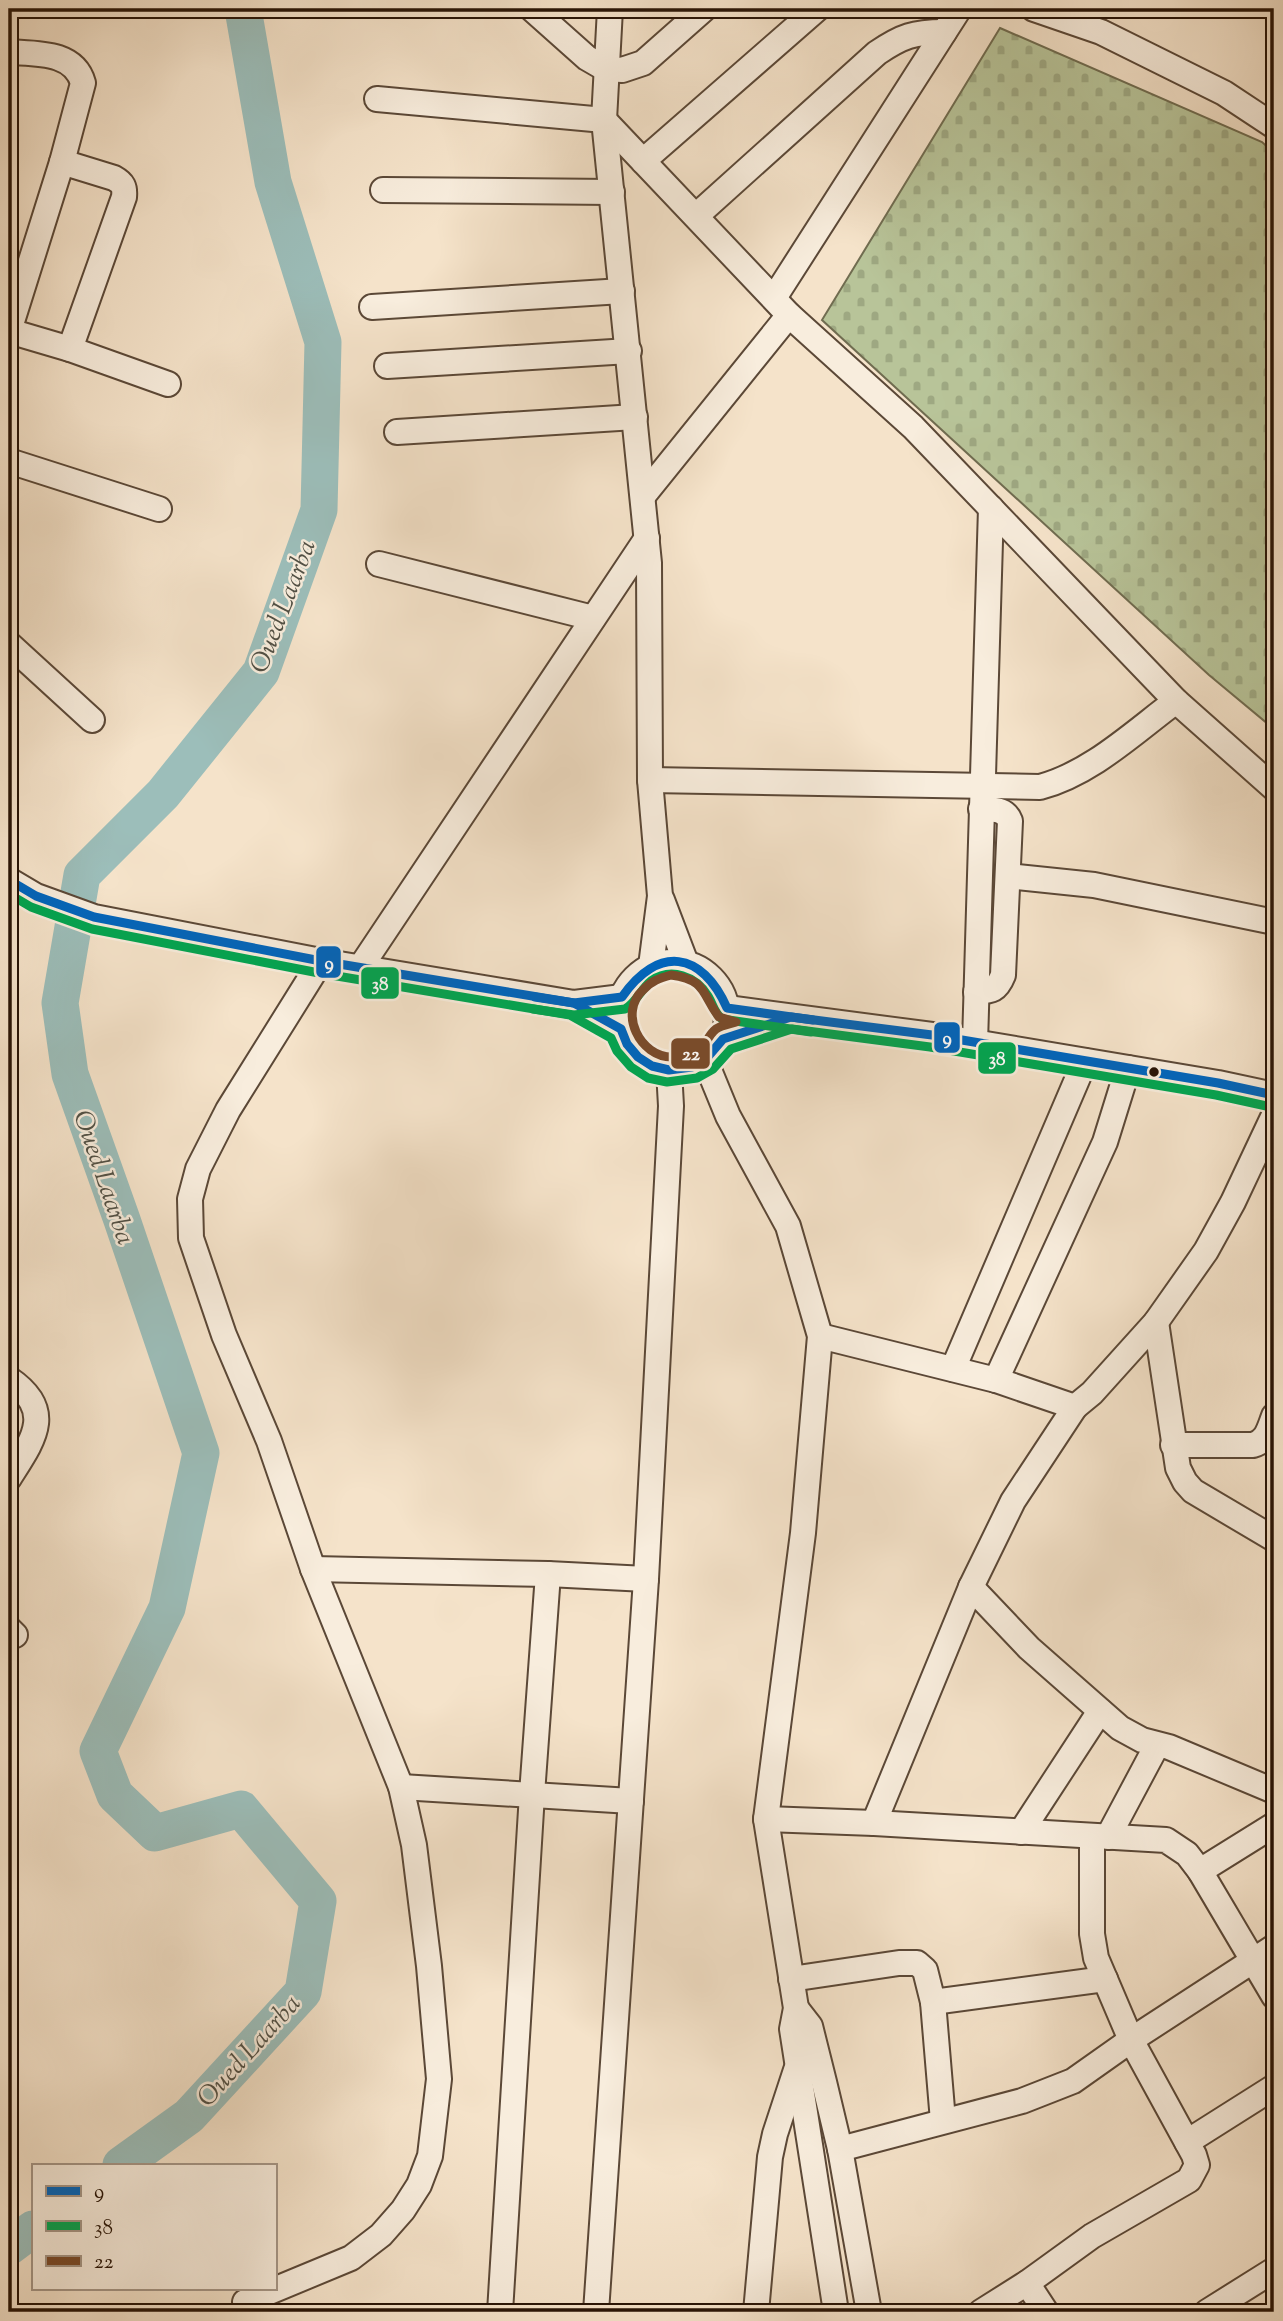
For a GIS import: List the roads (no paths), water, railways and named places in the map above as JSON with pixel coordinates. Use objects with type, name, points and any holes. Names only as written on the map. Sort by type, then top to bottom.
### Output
[{"type":"street","points":[[532,9],[578,51],[606,69],[632,68],[643,63],[704,9]]},
{"type":"street","points":[[610,9],[604,120],[647,538],[650,780],[660,896],[651,966]]},
{"type":"street","points":[[643,161],[817,9]]},
{"type":"street","points":[[643,496],[781,306],[959,9]]},
{"type":"street","points":[[1034,9],[1114,38],[1224,93],[1274,126]]},
{"type":"street","points":[[696,216],[877,53],[900,38],[919,32],[944,32]]},
{"type":"street","points":[[9,52],[48,54],[70,63],[80,71],[83,83],[62,162],[9,331],[169,384]]},
{"type":"street","points":[[377,99],[604,120],[781,306],[914,427],[1176,701],[1274,789]]},
{"type":"street","points":[[62,162],[114,178],[125,188],[70,349]]},
{"type":"street","points":[[383,190],[612,192]]},
{"type":"street","points":[[372,307],[622,291]]},
{"type":"street","points":[[387,366],[422,366],[629,351]]},
{"type":"street","points":[[397,432],[635,417]]},
{"type":"street","points":[[9,461],[159,509]]},
{"type":"street","points":[[975,1043],[991,508]]},
{"type":"street","points":[[360,968],[647,538]]},
{"type":"street","points":[[379,564],[593,618]]},
{"type":"street","points":[[9,644],[92,720]]},
{"type":"street","points":[[650,780],[1040,787],[1061,781],[1090,765],[1176,701]]},
{"type":"street","points":[[976,992],[997,988],[1003,975],[1008,876],[1008,817],[999,810],[981,809]]},
{"type":"street","points":[[1008,876],[1094,884],[1274,922]]},
{"type":"street","points":[[9,880],[36,896],[94,917],[321,961],[574,1003],[622,997]]},
{"type":"street","points":[[660,896],[686,962]]},
{"type":"street","points":[[276,2289],[351,2258],[381,2235],[403,2210],[419,2185],[430,2156],[439,2079],[417,1872],[401,1787],[313,1569],[269,1441],[224,1335],[191,1238],[190,1199],[198,1169],[228,1110],[321,961]]},
{"type":"street","points":[[673,1070],[692,1067],[715,1051],[723,1039],[727,1008],[723,992],[714,979],[686,962],[668,961],[651,966],[629,984],[622,997],[619,1013],[621,1029],[627,1044],[638,1057],[652,1066],[673,1070],[695,1082],[728,1115]]},
{"type":"street","points":[[574,1003],[621,1029]]},
{"type":"street","points":[[727,1008],[975,1043],[1274,1095]]},
{"type":"street","points":[[723,1039],[791,1017]]},
{"type":"street","points":[[705,1060],[728,1115],[788,1226],[820,1336],[803,1533],[765,1819],[796,2008],[792,2029],[836,2312]]},
{"type":"street","points":[[953,1369],[1085,1061]]},
{"type":"street","points":[[996,1380],[1105,1142],[1128,1068]]},
{"type":"street","points":[[596,2312],[646,1579],[673,1070]]},
{"type":"street","points":[[874,1822],[971,1587],[1013,1501],[1075,1407],[1092,1393],[1156,1322],[1206,1251],[1233,1202],[1274,1115]]},
{"type":"street","points":[[1156,1322],[1173,1445],[1178,1468],[1185,1482],[1193,1491],[1274,1539]]},
{"type":"street","points":[[820,1336],[996,1380],[1075,1407]]},
{"type":"street","points":[[9,1379],[34,1403],[36,1425],[30,1445],[9,1478]]},
{"type":"street","points":[[1173,1445],[1260,1443],[1267,1436],[1274,1416]]},
{"type":"street","points":[[313,1569],[646,1579]]},
{"type":"street","points":[[500,2312],[548,1574]]},
{"type":"street","points":[[971,1587],[1029,1648],[1100,1711],[1135,1737],[1169,1747],[1274,1791]]},
{"type":"street","points":[[1021,1832],[1100,1711]]},
{"type":"street","points":[[981,2312],[1027,2283],[1092,2235],[1189,2180],[1197,2165],[1131,2039],[1096,1958],[1092,1934],[1100,1837],[1157,1745]]},
{"type":"street","points":[[401,1787],[632,1801]]},
{"type":"street","points":[[765,1819],[874,1822],[1166,1840],[1187,1854],[1200,1871],[1274,1997]]},
{"type":"street","points":[[1200,1871],[1272,1831]]},
{"type":"street","points":[[840,2150],[1022,2101],[1073,2081],[1131,2039],[1274,1947]]},
{"type":"street","points":[[791,1979],[898,1963],[918,1963],[925,1970],[933,2002],[943,2122]]},
{"type":"street","points":[[933,2002],[1105,1979]]},
{"type":"street","points":[[796,2008],[810,2026],[840,2150],[869,2312]]},
{"type":"street","points":[[755,2312],[770,2157],[797,2066]]},
{"type":"street","points":[[1187,2142],[1274,2087]]},
{"type":"street","points":[[1207,2312],[1274,2270]]},
{"type":"street","points":[[1027,2283],[1046,2312]]},
{"type":"street","points":[[245,2302],[274,2290]]},
{"type":"waterway","name":"Oued Laarba","points":[[122,2164],[189,2116],[303,1992],[318,1901],[241,1809],[155,1833],[115,1795],[98,1751],[167,1608],[201,1453],[70,1074],[60,1003],[82,875],[163,794],[261,672],[319,510],[323,342],[273,182],[243,9]]},
{"type":"waterway","name":"Oued Laarba","points":[[9,2247],[32,2230]]}]
